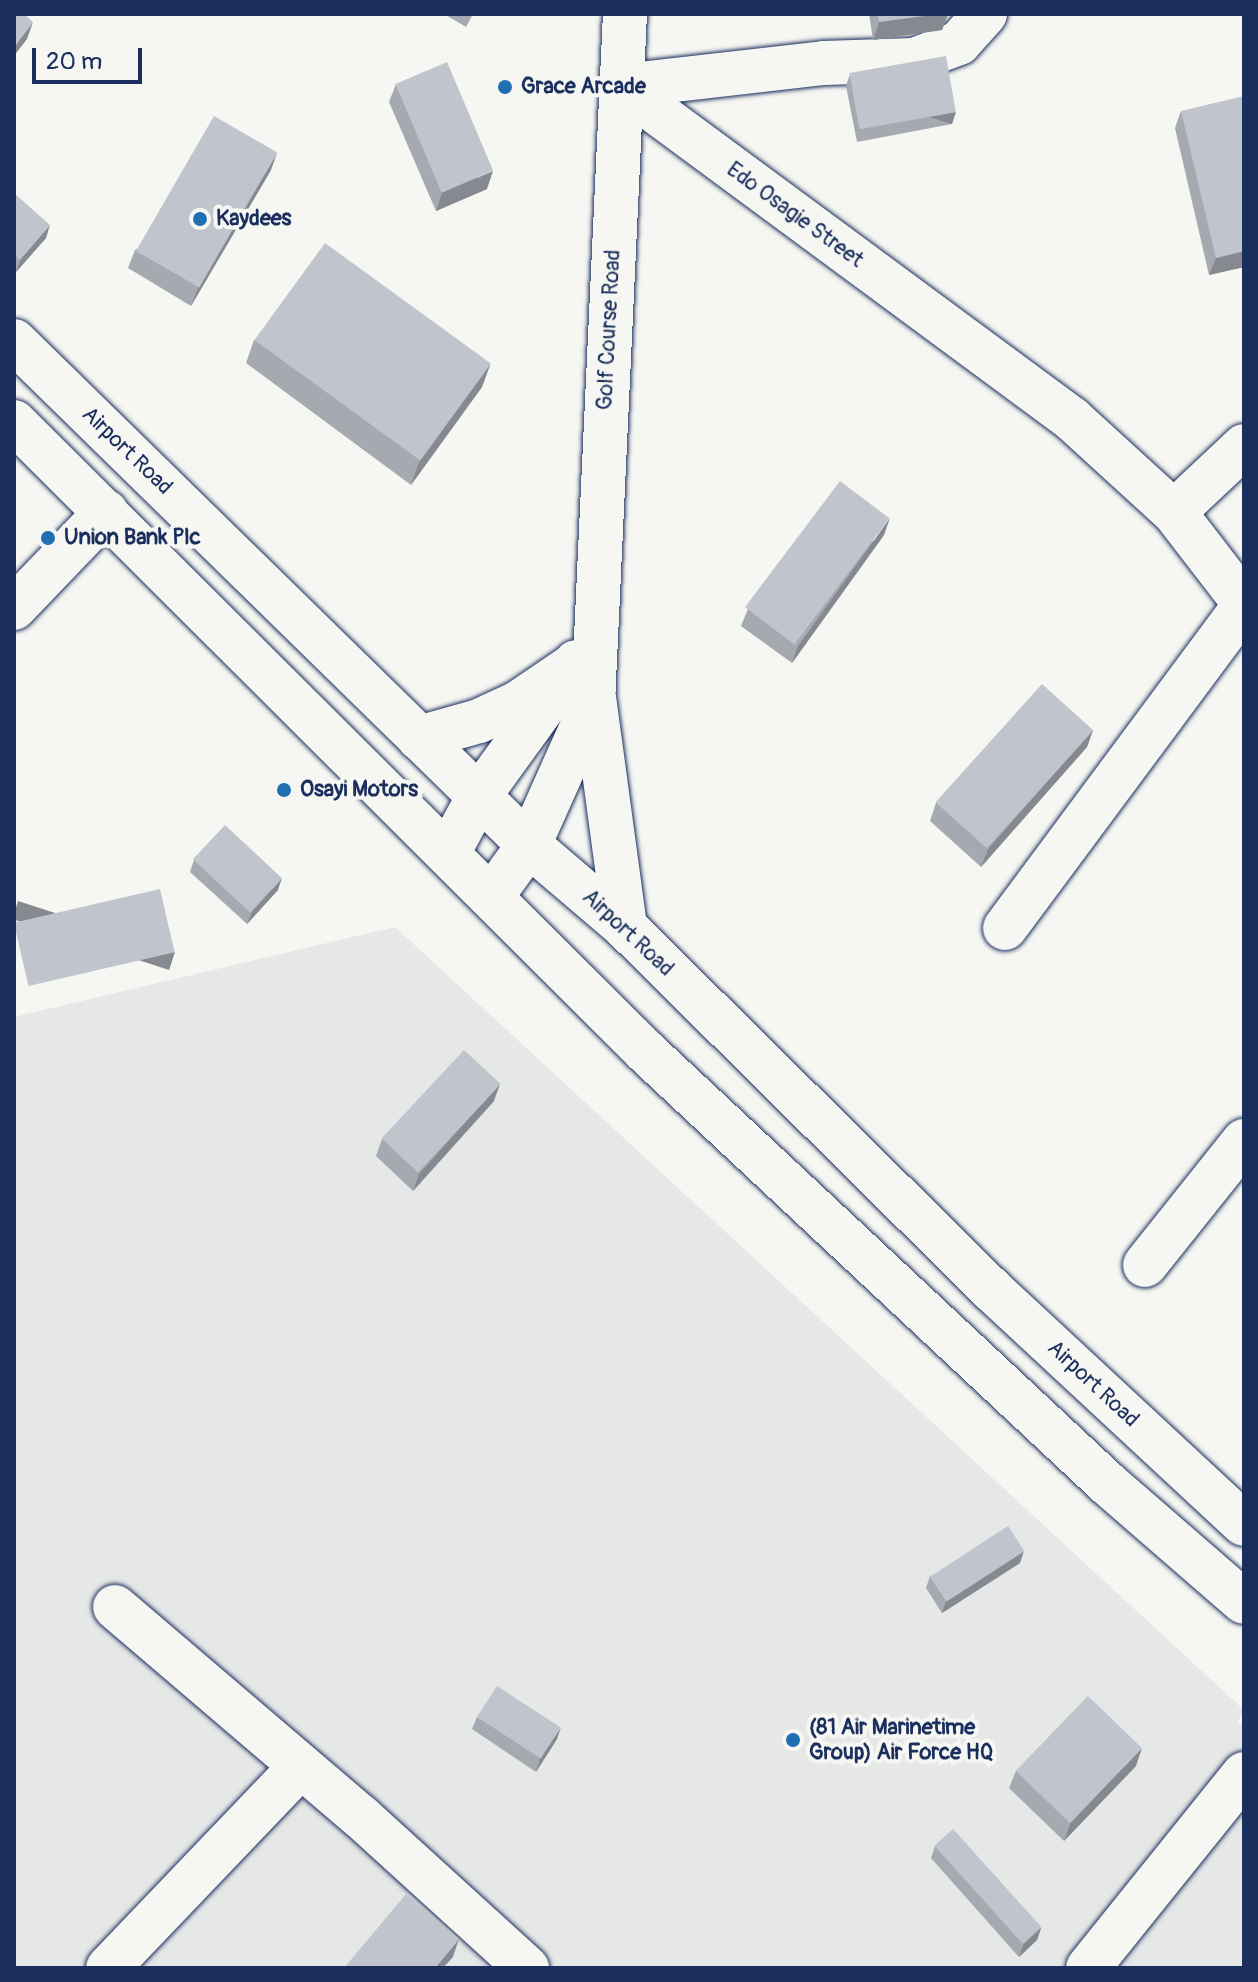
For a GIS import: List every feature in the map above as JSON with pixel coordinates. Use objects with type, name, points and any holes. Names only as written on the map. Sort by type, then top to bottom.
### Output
[{"type":"main road","name":"Golf Course Road","points":[[491,897],[529,845],[578,744],[586,668],[625,14]]},
{"type":"main road","points":[[621,86],[824,63],[914,60],[959,43],[985,14]]},
{"type":"main road","name":"Edo Osagie Street","points":[[621,86],[1072,419],[1174,512],[1244,604]]},
{"type":"main road","name":"Airport Road","points":[[14,341],[529,845],[625,927],[979,1278],[1244,1524]]},
{"type":"main road","points":[[14,422],[645,1051],[1107,1483],[1244,1602]]},
{"type":"main road","points":[[1174,512],[1244,446]]},
{"type":"main road","points":[[14,608],[106,512]]},
{"type":"main road","points":[[1005,928],[1244,604]]},
{"type":"main road","name":"Golf Course Road","points":[[448,853],[479,796],[550,703],[586,668]]},
{"type":"main road","points":[[419,738],[518,703],[586,668],[625,927]]},
{"type":"main road","points":[[1145,1265],[1244,1141]]},
{"type":"main road","points":[[115,1607],[301,1766],[505,1961]]},
{"type":"main road","points":[[108,1968],[301,1766]]},
{"type":"main road","points":[[1088,1968],[1244,1774]]},
{"type":"shaded area","points":[[395,927],[1244,1710],[1238,1721],[1244,1728],[1244,1968],[14,1968],[14,1017]]},
{"type":"building","points":[[14,14],[24,14],[33,22],[14,47]]},
{"type":"building","points":[[878,14],[939,14],[879,22]]},
{"type":"building","points":[[946,56],[956,112],[859,129],[849,73]]},
{"type":"building","points":[[447,62],[493,171],[442,193],[395,84]]},
{"type":"building","points":[[1244,96],[1244,251],[1216,258],[1181,111]]},
{"type":"building","name":"Kaydees","points":[[214,116],[277,152],[199,288],[136,251]]},
{"type":"building","points":[[14,193],[50,225],[20,260],[14,254]]},
{"type":"building","points":[[325,243],[491,363],[420,461],[254,340]]},
{"type":"building","points":[[840,481],[890,518],[794,644],[745,607]]},
{"type":"building","points":[[1042,684],[1093,730],[987,848],[936,802]]},
{"type":"building","points":[[225,825],[282,878],[250,913],[193,859]]},
{"type":"building","points":[[160,889],[175,952],[28,986],[14,923]]},
{"type":"building","points":[[464,1050],[501,1084],[418,1173],[381,1138]]},
{"type":"building","points":[[1008,1526],[1024,1551],[946,1602],[930,1577]]},
{"type":"building","points":[[497,1686],[561,1727],[541,1758],[477,1717]]},
{"type":"building","points":[[1088,1696],[1142,1748],[1070,1823],[1016,1771]]},
{"type":"building","points":[[953,1829],[1041,1927],[1023,1944],[934,1846]]},
{"type":"building","points":[[406,1894],[459,1939],[435,1968],[344,1968]]},
{"type":"place","name":"Grace Arcade","points":[[505,87]]},
{"type":"place","name":"Kaydees","points":[[200,219]]},
{"type":"place","name":"Union Bank Plc","points":[[48,538]]},
{"type":"place","name":"Osayi Motors","points":[[284,790]]},
{"type":"place","name":"(81 Air Marinetime Group) Air Force HQ","points":[[793,1740]]}]
